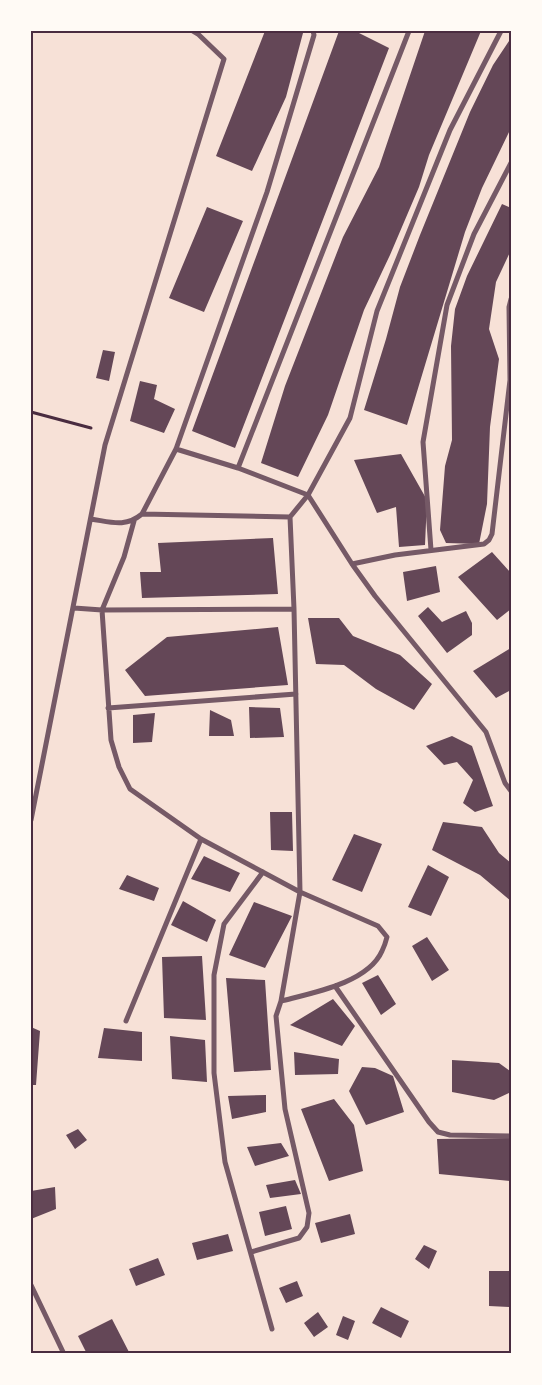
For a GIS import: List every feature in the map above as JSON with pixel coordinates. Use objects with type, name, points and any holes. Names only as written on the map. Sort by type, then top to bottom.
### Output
[{"type":"street","points":[[31,820],[105,444],[224,59],[193,31]]},
{"type":"street","points":[[91,519],[127,524],[134,521],[142,514],[176,450],[267,192],[314,35],[313,31]]},
{"type":"street","points":[[238,468],[409,31]]},
{"type":"street","points":[[251,1252],[299,1238],[307,1227],[309,1213],[285,1109],[276,1016],[281,1001],[300,892],[294,609],[290,517],[308,495],[350,418],[378,311],[450,130],[500,31]]},
{"type":"street","points":[[431,550],[423,442],[446,305],[474,234],[511,163]]},
{"type":"street","points":[[352,564],[431,550],[484,544],[489,540],[492,534],[510,380],[509,307],[511,299]]},
{"type":"street","points":[[176,450],[238,468],[308,495],[375,596],[486,732],[505,783],[511,791]]},
{"type":"street","points":[[142,514],[290,517]]},
{"type":"street","points":[[134,521],[124,556],[102,610],[110,740],[119,767],[130,789],[201,839],[300,892],[378,926],[387,937],[382,953],[364,973],[335,986],[281,1001]]},
{"type":"street","points":[[74,608],[102,610],[294,609]]},
{"type":"street","points":[[108,708],[296,694]]},
{"type":"street","points":[[126,1021],[201,839]]},
{"type":"street","points":[[262,872],[224,924],[214,976],[214,1073],[226,1162],[272,1329]]},
{"type":"street","points":[[335,986],[429,1122],[438,1132],[450,1135],[511,1136]]},
{"type":"street","points":[[31,1285],[64,1354]]},
{"type":"path","points":[[31,412],[92,428]]},
{"type":"building","points":[[265,31],[295,31],[303,33],[286,97],[252,171],[216,156]]},
{"type":"building","points":[[339,31],[355,31],[389,48],[235,448],[192,431]]},
{"type":"building","points":[[425,31],[481,31],[429,155],[419,187],[364,310],[328,415],[298,477],[261,463],[285,386],[343,237],[379,167]]},
{"type":"building","points":[[511,38],[511,128],[482,188],[465,232],[407,425],[364,410],[400,287],[420,235],[470,112],[493,65]]},
{"type":"building","points":[[502,204],[511,208],[511,250],[496,282],[489,329],[499,359],[490,427],[487,504],[479,544],[446,543],[440,530],[445,466],[452,440],[451,346],[455,309],[467,276]]},
{"type":"building","points":[[207,207],[243,221],[204,312],[169,298]]},
{"type":"building","points":[[103,350],[115,352],[109,381],[96,378]]},
{"type":"building","points":[[140,381],[157,385],[154,399],[175,409],[164,433],[130,421]]},
{"type":"building","points":[[401,454],[427,500],[425,545],[399,547],[396,507],[377,513],[354,460]]},
{"type":"building","points":[[273,538],[278,594],[142,598],[140,572],[161,572],[158,543]]},
{"type":"building","points":[[492,552],[511,573],[511,609],[497,620],[458,577]]},
{"type":"building","points":[[436,566],[440,592],[407,601],[403,572]]},
{"type":"building","points":[[428,607],[442,622],[466,611],[472,623],[472,635],[447,653],[418,616]]},
{"type":"building","points":[[308,618],[339,618],[353,636],[400,655],[432,684],[414,710],[376,689],[344,665],[316,664]]},
{"type":"building","points":[[278,627],[288,685],[145,696],[125,670],[167,637]]},
{"type":"building","points":[[511,648],[511,690],[496,698],[473,671]]},
{"type":"building","points":[[249,707],[280,708],[284,737],[250,738]]},
{"type":"building","points":[[210,710],[231,720],[234,736],[209,736]]},
{"type":"building","points":[[155,713],[152,742],[133,743],[133,715]]},
{"type":"building","points":[[452,736],[472,746],[493,806],[475,812],[463,803],[473,780],[457,762],[444,765],[426,746]]},
{"type":"building","points":[[270,812],[292,812],[293,851],[271,850]]},
{"type":"building","points":[[443,822],[482,827],[499,853],[511,863],[511,901],[480,875],[432,850]]},
{"type":"building","points":[[354,834],[382,844],[362,892],[332,880]]},
{"type":"building","points":[[204,856],[240,873],[230,892],[191,879]]},
{"type":"building","points":[[428,865],[449,877],[431,916],[408,907]]},
{"type":"building","points":[[127,875],[159,888],[154,901],[119,889]]},
{"type":"building","points":[[183,901],[216,920],[207,942],[171,925]]},
{"type":"building","points":[[254,902],[292,916],[265,968],[229,955]]},
{"type":"building","points":[[427,937],[449,970],[432,981],[412,946]]},
{"type":"building","points":[[202,956],[206,1020],[164,1018],[162,957]]},
{"type":"building","points":[[378,975],[396,1004],[381,1015],[362,983]]},
{"type":"building","points":[[226,978],[265,980],[271,1070],[234,1072]]},
{"type":"building","points":[[333,999],[355,1026],[342,1046],[290,1025]]},
{"type":"building","points":[[31,1027],[40,1031],[36,1085],[31,1085]]},
{"type":"building","points":[[104,1028],[142,1032],[142,1061],[98,1058]]},
{"type":"building","points":[[170,1036],[205,1040],[207,1082],[172,1079]]},
{"type":"building","points":[[294,1052],[339,1059],[338,1074],[295,1075]]},
{"type":"building","points":[[452,1060],[499,1063],[510,1071],[511,1092],[494,1100],[452,1092]]},
{"type":"building","points":[[362,1067],[375,1068],[393,1076],[404,1112],[366,1125],[349,1091]]},
{"type":"building","points":[[266,1095],[266,1112],[232,1119],[228,1096]]},
{"type":"building","points":[[334,1099],[354,1125],[363,1171],[329,1181],[301,1109]]},
{"type":"building","points":[[78,1129],[87,1140],[75,1149],[66,1135]]},
{"type":"building","points":[[511,1138],[511,1181],[439,1174],[437,1139]]},
{"type":"building","points":[[281,1143],[289,1156],[255,1166],[247,1147]]},
{"type":"building","points":[[295,1180],[301,1194],[270,1198],[266,1185]]},
{"type":"building","points":[[55,1187],[56,1209],[31,1219],[31,1191]]},
{"type":"building","points":[[286,1206],[292,1229],[265,1236],[259,1212]]},
{"type":"building","points":[[350,1214],[355,1234],[321,1243],[315,1223]]},
{"type":"building","points":[[228,1234],[233,1251],[197,1260],[192,1243]]},
{"type":"building","points":[[424,1245],[437,1251],[429,1269],[415,1259]]},
{"type":"building","points":[[158,1258],[165,1275],[136,1286],[129,1269]]},
{"type":"building","points":[[489,1271],[509,1271],[509,1307],[489,1306]]},
{"type":"building","points":[[297,1281],[303,1296],[286,1303],[279,1288]]},
{"type":"building","points":[[381,1307],[409,1321],[401,1338],[372,1323]]},
{"type":"building","points":[[318,1312],[328,1327],[314,1337],[304,1323]]},
{"type":"building","points":[[343,1316],[355,1321],[348,1340],[336,1335]]},
{"type":"building","points":[[112,1319],[130,1354],[87,1354],[78,1336]]}]
